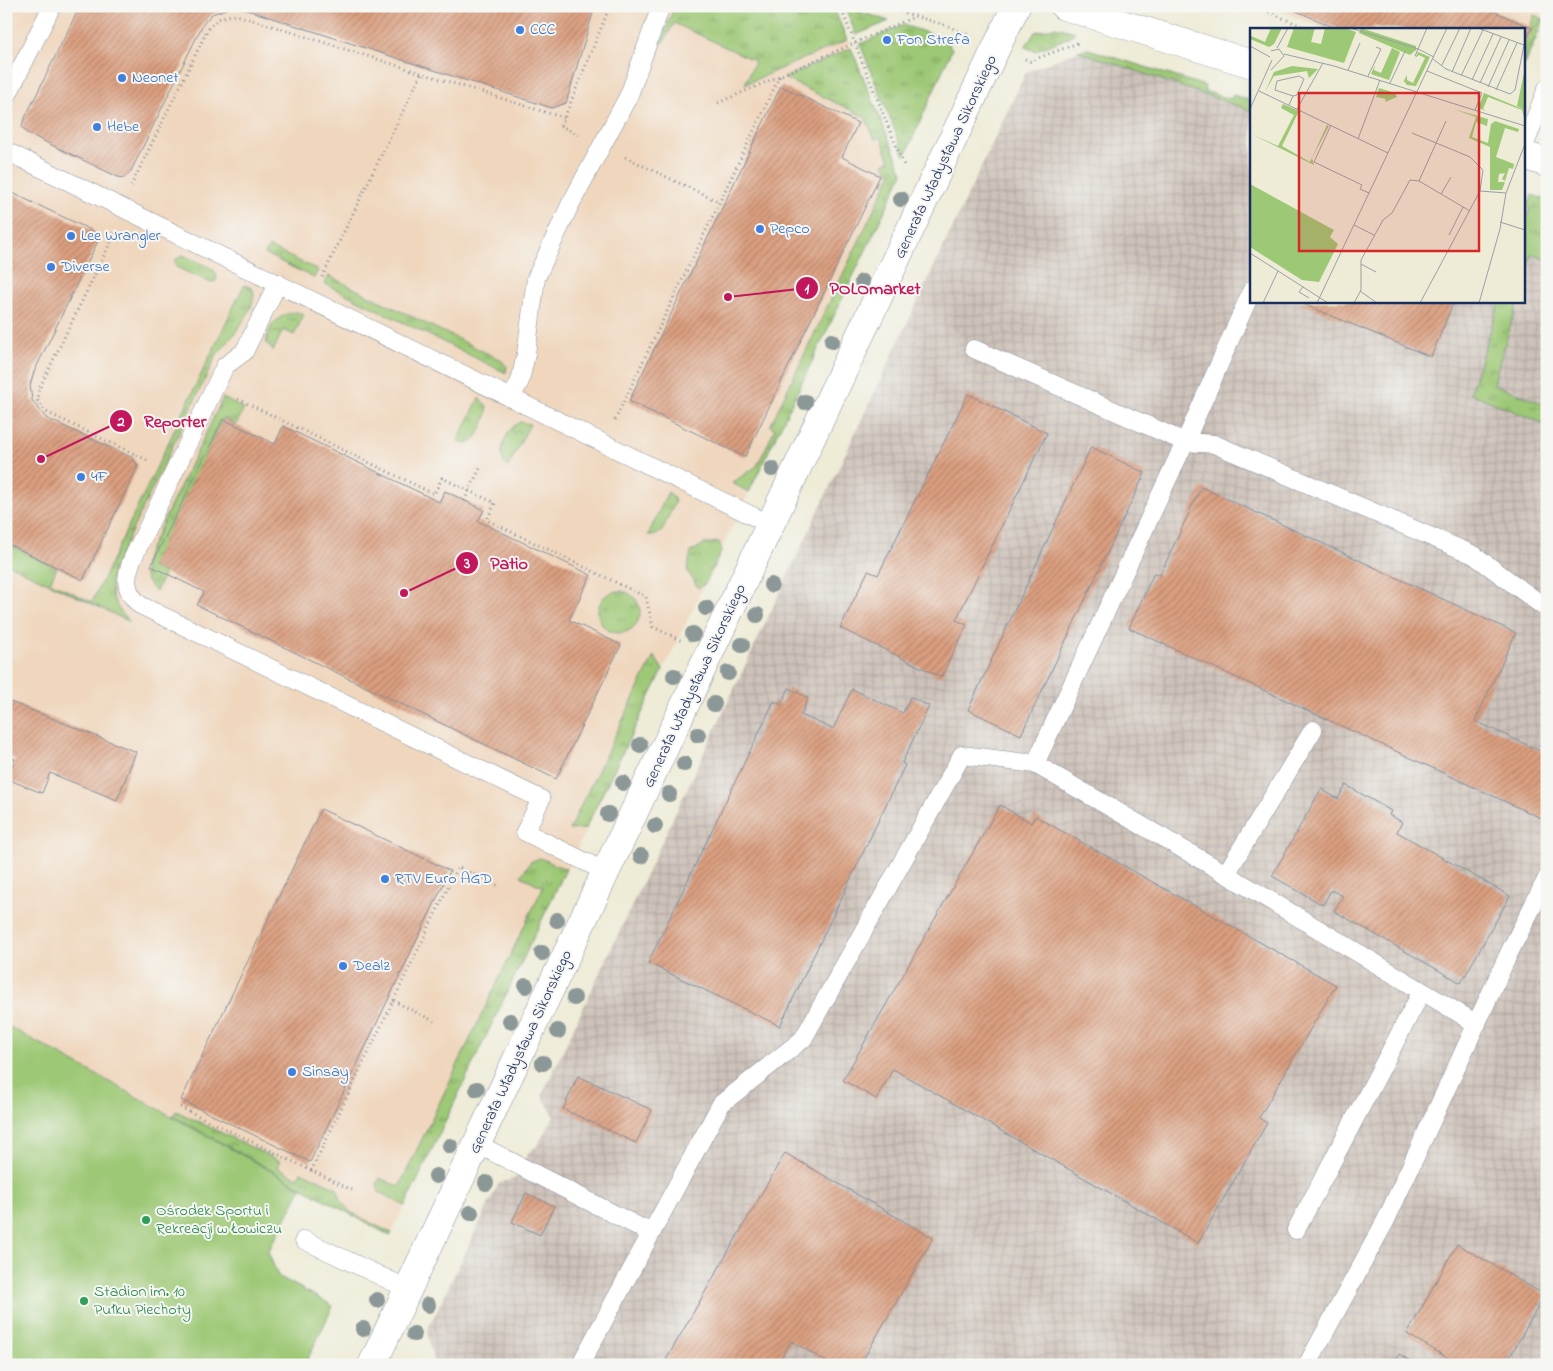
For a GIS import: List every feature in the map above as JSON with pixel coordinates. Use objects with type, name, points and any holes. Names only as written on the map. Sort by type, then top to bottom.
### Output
[{"type":"street","name":"Generała Władysława Sikorskiego","points":[[372,1365],[1016,6]]},
{"type":"street","points":[[1064,6],[1250,63]]},
{"type":"street","points":[[1526,156],[1547,163]]},
{"type":"lane","points":[[6,98],[52,6]]},
{"type":"lane","points":[[511,398],[520,381],[526,354],[536,278],[570,205],[629,95],[661,6]]},
{"type":"lane","points":[[1526,142],[1547,88]]},
{"type":"lane","points":[[6,151],[771,525]]},
{"type":"lane","points":[[278,284],[244,352],[225,366],[132,560],[126,581],[132,598],[149,609],[541,799],[525,832],[606,872]]},
{"type":"lane","points":[[1035,764],[1185,442],[1250,295]]},
{"type":"lane","points":[[974,349],[1185,442],[1214,444],[1474,555],[1547,609]]},
{"type":"lane","points":[[1226,874],[1313,730]]},
{"type":"lane","points":[[580,1365],[721,1104],[802,1039],[962,755],[1035,764],[1226,874],[1421,993],[1477,1024]]},
{"type":"lane","points":[[1307,1365],[1386,1220],[1547,878]]},
{"type":"lane","points":[[1296,1230],[1421,993]]},
{"type":"lane","points":[[477,1144],[651,1233]]},
{"type":"lane","points":[[304,1240],[408,1289]]},
{"type":"path","points":[[840,6],[907,174]]},
{"type":"path","points":[[881,6],[948,26],[974,38]]},
{"type":"path","points":[[1255,6],[1306,28]]},
{"type":"path","points":[[129,190],[207,31],[213,22],[223,16],[240,16],[564,118]]},
{"type":"path","points":[[718,103],[914,16]]},
{"type":"path","points":[[1322,28],[1324,23]]},
{"type":"path","points":[[1018,56],[1030,61],[1085,41]]},
{"type":"path","points":[[319,283],[422,74]]},
{"type":"path","points":[[611,426],[780,76]]},
{"type":"path","points":[[116,232],[39,389],[38,401],[46,412],[149,461]]},
{"type":"path","points":[[215,388],[434,494],[442,478],[495,503],[487,520],[646,597],[653,627],[684,642]]},
{"type":"path","points":[[464,501],[480,468]]},
{"type":"path","points":[[311,1171],[458,867],[499,886]]},
{"type":"path","points":[[393,1001],[434,1021]]},
{"type":"path","points":[[180,1108],[352,1190]]},
{"type":"shaded area","points":[[6,6],[833,6],[903,173],[390,1236],[6,1025]]},
{"type":"shaded area","points":[[1269,6],[1546,6],[1526,51],[1526,28],[1322,28]]},
{"type":"shaded area","points":[[1078,51],[1250,110],[1250,302],[1526,302],[1526,207],[1547,213],[1547,1365],[434,1365],[427,1331],[499,1183],[516,1178],[528,1153],[537,1146],[554,1116],[542,1095],[1026,72]]},
{"type":"green space","points":[[675,6],[833,6],[847,40],[745,84],[755,61],[674,23],[664,42],[661,41]]},
{"type":"green space","points":[[845,7],[889,21],[856,35]]},
{"type":"green space","points":[[1534,15],[1544,19],[1526,61],[1526,40]]},
{"type":"green space","points":[[903,25],[946,39],[952,49],[905,156],[860,44]]},
{"type":"green space","points":[[1056,27],[1075,32],[1070,37],[1035,51],[1025,47],[1035,32]]},
{"type":"green space","points":[[851,48],[903,173],[749,492],[732,483],[757,466],[775,429],[770,426],[892,172],[887,170],[884,163],[890,161],[881,137],[875,140],[865,117],[784,78]]},
{"type":"green space","points":[[1088,49],[1205,86],[1204,91],[1231,99],[1233,95],[1250,100],[1250,110],[1078,51]]},
{"type":"green space","points":[[1532,195],[1547,200],[1547,260],[1532,254],[1526,274],[1526,220],[1530,208],[1526,207],[1526,202],[1529,203]]},
{"type":"green space","points":[[269,247],[318,270],[314,278],[265,254]]},
{"type":"green space","points":[[183,255],[213,269],[217,276],[216,281],[211,283],[176,267],[175,260]]},
{"type":"green space","points":[[329,276],[501,360],[507,367],[506,373],[325,284]]},
{"type":"green space","points":[[244,285],[252,288],[254,295],[248,313],[236,332],[217,354],[113,570],[111,585],[114,599],[120,611],[130,622],[6,563],[6,543],[57,568],[50,582],[92,602]]},
{"type":"green space","points":[[1500,302],[1518,302],[1493,384],[1547,405],[1547,425],[1470,393]]},
{"type":"green space","points":[[296,312],[304,314],[294,335],[283,330],[273,351],[266,342],[272,325],[285,315]]},
{"type":"green space","points":[[223,398],[244,409],[236,425],[223,418],[151,567],[165,573],[156,591],[149,584],[145,576],[146,557]]},
{"type":"green space","points":[[479,398],[487,407],[481,430],[471,442],[458,441]]},
{"type":"green space","points":[[521,422],[530,424],[508,467],[502,456],[504,443],[511,430]]},
{"type":"green space","points":[[668,492],[673,496],[675,502],[662,531],[656,535],[648,535]]},
{"type":"green space","points":[[719,542],[722,550],[705,584],[698,588],[687,570],[691,552],[704,544]]},
{"type":"green space","points":[[615,591],[623,591],[634,597],[640,612],[634,627],[623,633],[615,633],[604,627],[598,616],[598,608],[604,597]]},
{"type":"green space","points":[[654,656],[663,670],[585,829],[569,830]]},
{"type":"green space","points":[[540,858],[566,869],[405,1206],[379,1192],[377,1185],[380,1178],[399,1187],[543,887],[521,876],[530,862]]},
{"type":"green space","name":"Ośrodek Sportu i Rekreacji w Łowiczu","points":[[6,1025],[302,1188],[268,1252],[278,1276],[333,1306],[305,1365],[6,1365]]},
{"type":"green space","points":[[176,1111],[280,1161],[277,1167],[298,1178],[301,1171],[337,1188],[342,1202],[350,1212],[392,1233],[390,1236],[173,1116]]},
{"type":"building","points":[[80,6],[234,6],[212,14],[203,24],[130,173],[124,178],[118,177],[27,133],[22,127]]},
{"type":"building","points":[[235,6],[595,6],[566,103],[552,108]]},
{"type":"building","points":[[1285,6],[1482,6],[1532,28],[1526,42],[1526,28],[1379,28],[1374,26],[1373,28],[1336,28]]},
{"type":"building","points":[[781,86],[858,123],[842,157],[880,176],[745,457],[629,401]]},
{"type":"building","points":[[6,190],[93,231],[98,237],[97,243],[34,372],[30,385],[32,400],[46,418],[133,458],[138,466],[83,580],[6,543]]},
{"type":"building","points":[[1298,302],[1454,302],[1431,357]]},
{"type":"building","points":[[1547,333],[1547,361],[1542,351]]},
{"type":"building","points":[[968,394],[1047,433],[956,620],[967,625],[941,677],[840,628],[868,571],[878,575]]},
{"type":"building","points":[[223,419],[275,444],[283,426],[439,502],[445,491],[484,510],[478,521],[591,575],[569,620],[621,645],[556,779],[197,605],[204,592],[151,566]]},
{"type":"building","points":[[1091,447],[1145,473],[1021,735],[968,710]]},
{"type":"building","points":[[1201,487],[1516,633],[1475,721],[1547,754],[1547,811],[1543,819],[1129,628],[1154,573],[1160,575]]},
{"type":"building","points":[[789,688],[808,698],[801,715],[833,729],[852,689],[903,713],[910,697],[929,706],[902,763],[905,765],[780,1026],[648,963],[774,701],[781,705]]},
{"type":"building","points":[[6,700],[136,752],[117,800],[50,773],[42,793],[7,779],[15,759],[6,756]]},
{"type":"building","points":[[1346,785],[1391,811],[1389,815],[1402,822],[1397,832],[1510,896],[1461,983],[1334,911],[1343,896],[1331,890],[1323,905],[1272,876],[1321,789],[1338,799]]},
{"type":"building","points":[[1000,805],[1031,823],[1035,816],[1336,985],[1259,1118],[1267,1123],[1198,1243],[893,1069],[876,1099],[843,1080]]},
{"type":"building","points":[[321,809],[450,871],[310,1162],[181,1100]]},
{"type":"building","points":[[578,1076],[652,1110],[636,1143],[563,1109]]},
{"type":"building","points":[[785,1153],[933,1238],[860,1365],[832,1365],[791,1341],[777,1365],[675,1365],[666,1360]]},
{"type":"building","points":[[526,1193],[554,1206],[540,1235],[512,1222]]},
{"type":"building","points":[[1457,1244],[1545,1295],[1505,1365],[1460,1365],[1407,1334]]},
{"type":"building","points":[[1399,1354],[1417,1365],[1393,1365]]},
{"type":"place","name":"CCC","points":[[520,30]]},
{"type":"place","name":"Fon Strefa","points":[[887,40]]},
{"type":"place","name":"Neonet","points":[[122,78]]},
{"type":"place","name":"Hebe","points":[[97,127]]},
{"type":"place","name":"Pepco","points":[[760,229]]},
{"type":"place","name":"Lee Wrangler","points":[[71,236]]},
{"type":"place","name":"Diverse","points":[[51,267]]},
{"type":"place","name":"POLOmarket","points":[[728,297]]},
{"type":"place","name":"Reporter","points":[[41,459]]},
{"type":"place","name":"4F","points":[[81,477]]},
{"type":"place","name":"Patio","points":[[404,593]]},
{"type":"place","name":"RTV Euro AGD","points":[[385,879]]},
{"type":"place","name":"Dealz","points":[[343,966]]},
{"type":"place","name":"Sinsay","points":[[292,1072]]},
{"type":"place","name":"Ośrodek Sportu i Rekreacji w Łowiczu","points":[[146,1220]]},
{"type":"place","name":"Stadion im. 10 Pułku Piechoty","points":[[84,1301]]}]
